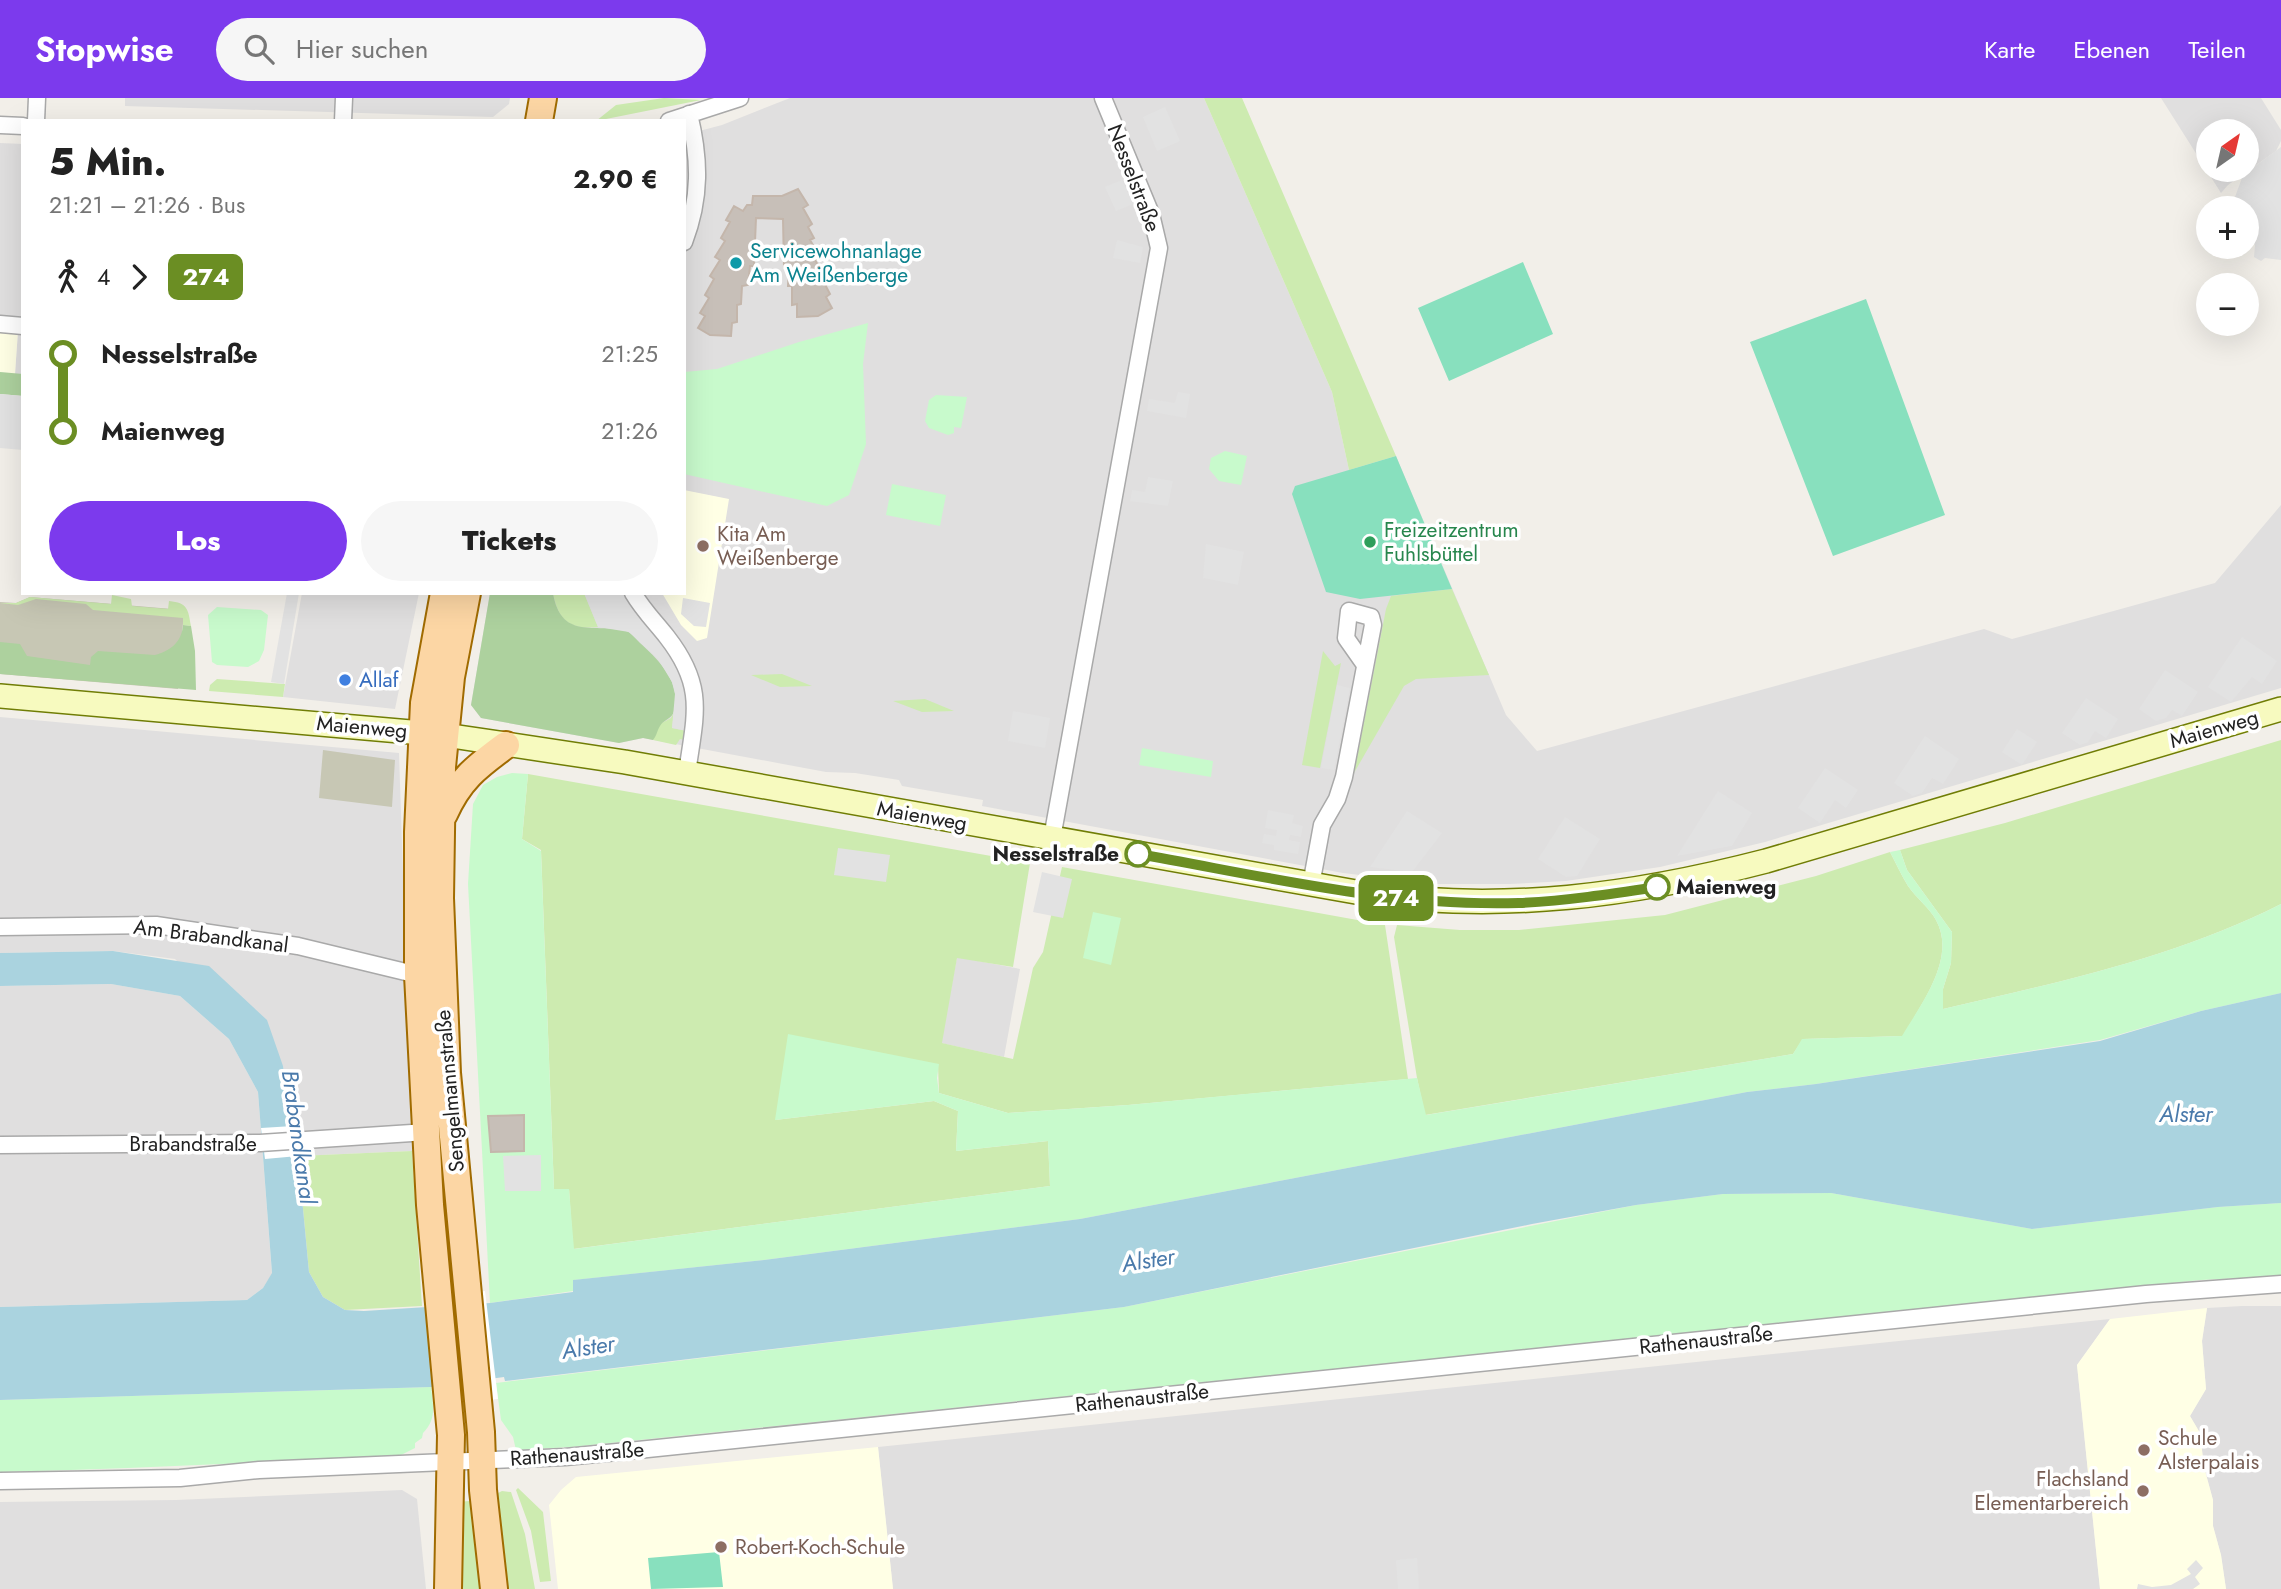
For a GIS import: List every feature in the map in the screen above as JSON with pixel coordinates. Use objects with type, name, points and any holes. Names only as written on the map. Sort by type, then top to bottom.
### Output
[{"type":"main road","points":[[539,119],[543,98]]},
{"type":"main road","name":"Sengelmannstraße","points":[[444,595],[425,695],[434,734],[442,819],[440,898],[447,1073],[478,1401],[482,1490],[494,1589]]},
{"type":"main road","name":"Sengelmannstraße","points":[[448,1589],[451,1435],[438,1294],[418,975],[418,832],[434,734],[451,677],[467,595]]},
{"type":"main road","points":[[442,819],[453,793],[471,771],[506,745]]},
{"type":"street","points":[[36,119],[37,98]]},
{"type":"street","points":[[343,119],[344,98]]},
{"type":"street","points":[[675,119],[740,98]]},
{"type":"street","name":"Nesselstraße","points":[[1052,838],[1159,248],[1151,214],[1103,98]]},
{"type":"street","points":[[686,236],[695,209],[699,178],[696,144],[689,114]]},
{"type":"street","points":[[0,125],[21,126]]},
{"type":"street","points":[[0,324],[21,326]]},
{"type":"street","points":[[635,595],[682,658],[689,672],[696,707],[687,773]]},
{"type":"street","points":[[1311,885],[1322,825],[1337,799],[1344,776],[1365,665]]},
{"type":"street","name":"Maienweg","points":[[0,696],[434,734],[687,773],[1394,898],[1518,903],[1574,899],[1657,887],[1766,862],[2281,709]]},
{"type":"street","name":"Am Brabandkanal","points":[[0,927],[156,925],[298,946],[418,975]]},
{"type":"street","name":"Brabandstraße","points":[[0,1145],[299,1142],[427,1132]]},
{"type":"street","name":"Rathenaustraße","points":[[0,1481],[180,1478],[259,1470],[638,1450],[2157,1293],[2281,1284]]},
{"type":"shaded area","points":[[125,98],[510,98],[509,104],[493,117],[125,106]]},
{"type":"shaded area","points":[[790,98],[1204,98],[1332,392],[1349,470],[1396,456],[1506,715],[1537,751],[1984,629],[2012,639],[2215,583],[2281,505],[2281,688],[1765,842],[1660,867],[1566,881],[1510,884],[1435,884],[1343,873],[982,806],[983,800],[902,786],[899,780],[855,773],[826,772],[643,738],[619,743],[481,718],[471,705],[490,595],[686,595],[686,134],[722,125]]},
{"type":"shaded area","points":[[2161,98],[2261,98],[2281,130],[2281,141],[2276,151],[2259,163],[2259,119],[2196,119],[2196,153]]},
{"type":"shaded area","points":[[1165,107],[1180,141],[1157,151],[1143,117]]},
{"type":"shaded area","points":[[0,143],[21,144],[21,374],[15,374],[18,331],[0,329]]},
{"type":"shaded area","points":[[2281,147],[2281,260],[2258,259],[2259,196],[2235,196],[2240,182],[2259,182],[2259,163]]},
{"type":"shaded area","points":[[1122,180],[1133,204],[1116,211],[1105,187]]},
{"type":"shaded area","points":[[2214,182],[2232,182],[2221,193]]},
{"type":"shaded area","points":[[1117,240],[1143,247],[1140,263],[1113,258]]},
{"type":"shaded area","points":[[0,329],[18,330],[15,374],[0,372]]},
{"type":"shaded area","points":[[1178,392],[1190,394],[1186,418],[1147,411],[1149,399],[1175,403]]},
{"type":"shaded area","points":[[0,394],[21,396],[21,450],[0,448]]},
{"type":"shaded area","points":[[1148,477],[1173,481],[1168,506],[1130,501],[1132,490],[1145,492]]},
{"type":"shaded area","name":"Kita Am Weißenberge","points":[[686,490],[729,499],[707,638],[697,641],[681,625],[663,595],[686,595]]},
{"type":"shaded area","points":[[1206,544],[1244,552],[1238,585],[1203,578]]},
{"type":"shaded area","points":[[287,595],[299,595],[284,684],[271,682]]},
{"type":"shaded area","points":[[302,595],[419,595],[395,709],[283,697]]},
{"type":"shaded area","points":[[585,595],[628,595],[677,661],[689,687],[687,731],[672,728],[675,694],[672,682],[658,659],[629,632],[598,627]]},
{"type":"shaded area","points":[[30,597],[184,610],[178,689],[0,674],[0,602],[16,603]]},
{"type":"shaded area","points":[[683,598],[710,603],[706,627],[694,626],[681,614]]},
{"type":"shaded area","points":[[2242,637],[2277,661],[2262,684],[2252,677],[2231,702],[2208,687]]},
{"type":"shaded area","points":[[2165,670],[2198,692],[2182,716],[2172,710],[2166,718],[2156,721],[2139,709]]},
{"type":"shaded area","points":[[1337,685],[1350,688],[1334,770],[1321,768]]},
{"type":"shaded area","points":[[2086,698],[2118,719],[2106,738],[2095,731],[2088,742],[2080,745],[2062,733]]},
{"type":"shaded area","points":[[1013,711],[1050,718],[1045,748],[1008,741]]},
{"type":"shaded area","points":[[0,717],[399,753],[412,1151],[298,1156],[283,1066],[175,959],[113,951],[0,953]]},
{"type":"shaded area","points":[[2017,729],[2037,742],[2022,765],[2002,752]]},
{"type":"shaded area","points":[[1925,736],[1959,759],[1943,784],[1932,778],[1922,793],[1913,796],[1894,783]]},
{"type":"shaded area","points":[[323,750],[395,760],[392,807],[319,798]]},
{"type":"shaded area","points":[[1825,768],[1858,790],[1846,808],[1835,800],[1820,823],[1798,808]]},
{"type":"shaded area","points":[[1718,791],[1752,813],[1732,846],[1677,856]]},
{"type":"shaded area","points":[[1268,810],[1294,815],[1292,823],[1303,826],[1301,837],[1290,835],[1289,840],[1300,842],[1298,854],[1274,850],[1274,845],[1262,843],[1264,834],[1276,836],[1277,830],[1265,828]]},
{"type":"shaded area","points":[[1407,811],[1442,833],[1412,872],[1370,867]]},
{"type":"shaded area","points":[[1565,817],[1600,839],[1577,876],[1566,877],[1538,859]]},
{"type":"shaded area","points":[[838,848],[890,855],[886,882],[834,875]]},
{"type":"shaded area","points":[[1042,872],[1072,879],[1063,918],[1033,912]]},
{"type":"shaded area","points":[[957,957],[1020,969],[1004,1057],[941,1043]]},
{"type":"shaded area","points":[[111,984],[180,996],[229,1039],[258,1092],[272,1274],[263,1288],[247,1300],[0,1307],[0,986]]},
{"type":"shaded area","points":[[541,1155],[541,1191],[505,1191],[503,1156]]},
{"type":"shaded area","points":[[2281,1306],[2281,1589],[2226,1589],[2213,1526],[2213,1500],[2204,1467],[2200,1433],[2190,1416],[2206,1389],[2202,1341],[2207,1308]]},
{"type":"shaded area","name":"Schule Alsterpalais","points":[[2207,1308],[2202,1341],[2206,1389],[2190,1416],[2200,1433],[2204,1467],[2213,1500],[2213,1526],[2226,1589],[2100,1589],[2077,1365],[2110,1319]]},
{"type":"shaded area","points":[[2110,1319],[2077,1365],[2100,1589],[893,1589],[878,1447]]},
{"type":"shaded area","name":"Robert-Koch-Schule","points":[[878,1447],[893,1589],[558,1589],[549,1505],[576,1477]]},
{"type":"shaded area","points":[[402,1490],[417,1499],[426,1589],[0,1589],[0,1502],[176,1500]]},
{"type":"shaded area","points":[[1417,1558],[1419,1589],[1398,1589],[1396,1560]]},
{"type":"shaded area","points":[[2196,1560],[2203,1568],[2195,1577],[2200,1584],[2193,1589],[2137,1589],[2138,1584],[2152,1587],[2171,1585],[2191,1574],[2187,1569]]},
{"type":"green space","points":[[664,98],[701,100],[598,119],[616,105]]},
{"type":"green space","points":[[1204,98],[1242,98],[1396,456],[1349,470],[1332,392]]},
{"type":"green space","points":[[1523,262],[1553,334],[1449,381],[1418,308]]},
{"type":"green space","points":[[1866,299],[1945,515],[1833,556],[1750,342]]},
{"type":"green space","points":[[868,323],[863,364],[866,444],[849,495],[827,506],[686,474],[686,372],[717,369]]},
{"type":"green space","points":[[0,372],[21,374],[21,396],[0,394]]},
{"type":"green space","points":[[936,395],[967,397],[961,428],[954,427],[954,433],[948,435],[929,428],[925,421],[929,400]]},
{"type":"green space","points":[[1225,451],[1247,456],[1241,485],[1219,481],[1209,469],[1211,458]]},
{"type":"green space","name":"Freizeitzentrum Fuhlsbüttel","points":[[1396,456],[1452,589],[1360,599],[1326,592],[1292,494],[1295,486]]},
{"type":"green space","points":[[892,484],[946,495],[940,526],[886,515]]},
{"type":"green space","points":[[1452,589],[1489,675],[1416,679],[1404,686],[1354,773],[1386,609],[1391,596]]},
{"type":"green space","points":[[112,595],[131,599],[132,606],[168,609],[169,601],[180,603],[188,611],[191,626],[183,625],[183,618],[93,610],[86,604],[36,599],[18,605],[0,603],[16,603],[30,597],[111,604]]},
{"type":"green space","points":[[490,595],[554,595],[557,608],[570,623],[628,632],[667,673],[675,691],[676,701],[673,714],[661,724],[653,740],[643,738],[619,743],[481,718],[471,705]]},
{"type":"green space","points":[[553,595],[585,595],[598,627],[580,627],[567,622],[555,603]]},
{"type":"green space","points":[[217,607],[261,610],[268,615],[264,650],[259,661],[248,667],[217,665],[212,662],[208,615]]},
{"type":"green space","points":[[183,625],[191,626],[196,690],[0,674],[0,642],[20,644],[27,656],[90,665],[91,657],[98,651],[155,655],[160,653],[178,641]]},
{"type":"green space","points":[[1323,651],[1335,666],[1341,663],[1320,768],[1302,765]]},
{"type":"green space","points":[[782,674],[812,686],[780,687],[751,675]]},
{"type":"green space","points":[[217,679],[285,684],[283,697],[209,691],[210,685]]},
{"type":"green space","points":[[925,699],[954,711],[922,712],[893,701]]},
{"type":"green space","points":[[674,712],[672,728],[687,731],[684,740],[680,739],[676,745],[653,740],[660,724],[671,718]]},
{"type":"green space","points":[[2281,740],[2281,904],[2241,923],[2158,954],[1943,1009],[1943,989],[1951,963],[1952,932],[1907,870],[1900,850],[2005,823]]},
{"type":"green space","points":[[1142,748],[1213,761],[1211,777],[1139,765]]},
{"type":"green space","points":[[512,773],[528,774],[522,839],[541,851],[554,1189],[569,1189],[574,1249],[1050,1186],[1048,1141],[956,1151],[958,1111],[934,1101],[775,1120],[788,1034],[939,1064],[939,1093],[1008,1113],[1128,1105],[1417,1078],[1426,1115],[1793,1054],[1802,1039],[1902,1036],[1934,980],[1942,950],[1936,920],[1908,886],[1890,852],[1900,850],[1907,870],[1952,932],[1951,963],[1943,989],[1943,1009],[2158,954],[2241,923],[2281,904],[2281,993],[2201,1011],[2100,1040],[1816,1084],[1747,1092],[1080,1219],[764,1260],[574,1280],[573,1291],[490,1303],[468,884],[473,804],[483,785]]},
{"type":"green space","points":[[528,774],[1030,863],[1013,967],[957,958],[942,1043],[1013,1059],[1033,968],[1043,952],[1062,867],[1385,925],[1408,1079],[1128,1105],[1008,1113],[939,1093],[938,1065],[775,1120],[934,1101],[958,1111],[956,1151],[1048,1141],[1050,1186],[573,1249],[569,1189],[554,1189],[541,850],[522,839]]},
{"type":"green space","points":[[1890,852],[1908,886],[1933,915],[1941,935],[1940,965],[1927,995],[1903,1036],[1803,1039],[1793,1054],[1425,1115],[1394,937],[1397,925],[1460,930],[1519,930],[1665,915],[1816,876]]},
{"type":"green space","points":[[1093,912],[1121,918],[1111,965],[1083,958]]},
{"type":"green space","points":[[412,1151],[422,1306],[345,1310],[323,1297],[309,1272],[298,1156]]},
{"type":"green space","points":[[1831,1193],[2032,1229],[2218,1207],[2281,1203],[2281,1276],[2201,1280],[571,1447],[516,1450],[513,1437],[501,1420],[496,1383],[1124,1307],[1636,1205],[1723,1194]]},
{"type":"green space","points":[[431,1387],[433,1412],[430,1423],[422,1438],[415,1443],[415,1448],[399,1456],[0,1472],[0,1400]]},
{"type":"green space","points":[[518,1488],[543,1512],[551,1581],[540,1582],[531,1531],[516,1490]]},
{"type":"green space","points":[[502,1491],[511,1492],[525,1534],[535,1589],[502,1589],[494,1495]]},
{"type":"green space","points":[[470,1501],[472,1526],[480,1544],[485,1589],[457,1589],[456,1502]]},
{"type":"green space","points":[[719,1552],[723,1587],[651,1589],[648,1558]]},
{"type":"water","name":"Alster","points":[[113,951],[209,966],[267,1020],[283,1066],[298,1156],[309,1272],[323,1297],[345,1310],[490,1303],[573,1292],[573,1280],[764,1260],[1080,1219],[1747,1092],[2100,1041],[2201,1011],[2281,993],[2281,1203],[2218,1207],[2032,1229],[1831,1193],[1723,1194],[1636,1205],[1532,1224],[1124,1307],[505,1381],[504,1377],[431,1387],[0,1400],[0,1307],[247,1300],[263,1288],[272,1273],[258,1092],[229,1039],[180,996],[111,984],[0,986],[0,953]]},
{"type":"pier","points":[[293,1126],[298,1156],[265,1159],[261,1128]]},
{"type":"pier","points":[[485,1291],[498,1399],[470,1402],[457,1294]]},
{"type":"building","name":"Servicewohnanlage Am Weißenberge","points":[[798,189],[808,205],[803,208],[812,224],[808,227],[814,238],[810,240],[820,257],[815,260],[824,275],[821,277],[830,294],[826,297],[832,308],[818,316],[797,317],[797,304],[792,305],[792,286],[788,286],[789,267],[784,267],[783,219],[756,218],[754,266],[750,266],[748,285],[742,286],[741,304],[737,305],[737,322],[732,323],[731,336],[710,335],[698,328],[705,316],[700,313],[709,298],[705,295],[714,279],[710,276],[720,260],[715,257],[725,241],[721,238],[730,222],[726,220],[734,206],[743,211],[747,205],[752,205],[753,196],[782,196]]},
{"type":"building","points":[[524,1115],[524,1151],[491,1152],[488,1116]]},
{"type":"bus line","name":"274","points":[[1138,854],[1367,894],[1448,902],[1518,903],[1574,899],[1657,887]]},
{"type":"place","name":"Servicewohnanlage Am Weißenberge","points":[[736,263]]},
{"type":"place","name":"Freizeitzentrum Fuhlsbüttel","points":[[1370,542]]},
{"type":"place","name":"Kita Am Weißenberge","points":[[703,546]]},
{"type":"place","name":"Allaf","points":[[345,680]]},
{"type":"place","name":"Nesselstraße","points":[[1138,854]]},
{"type":"place","name":"Maienweg","points":[[1657,887]]},
{"type":"place","name":"Schule Alsterpalais","points":[[2144,1450]]},
{"type":"place","name":"Flachsland Elementarbereich","points":[[2143,1491]]},
{"type":"place","name":"Robert-Koch-Schule","points":[[721,1547]]},
{"type":"water label","name":"Brabandkanal","points":[[299,1137]]}]
